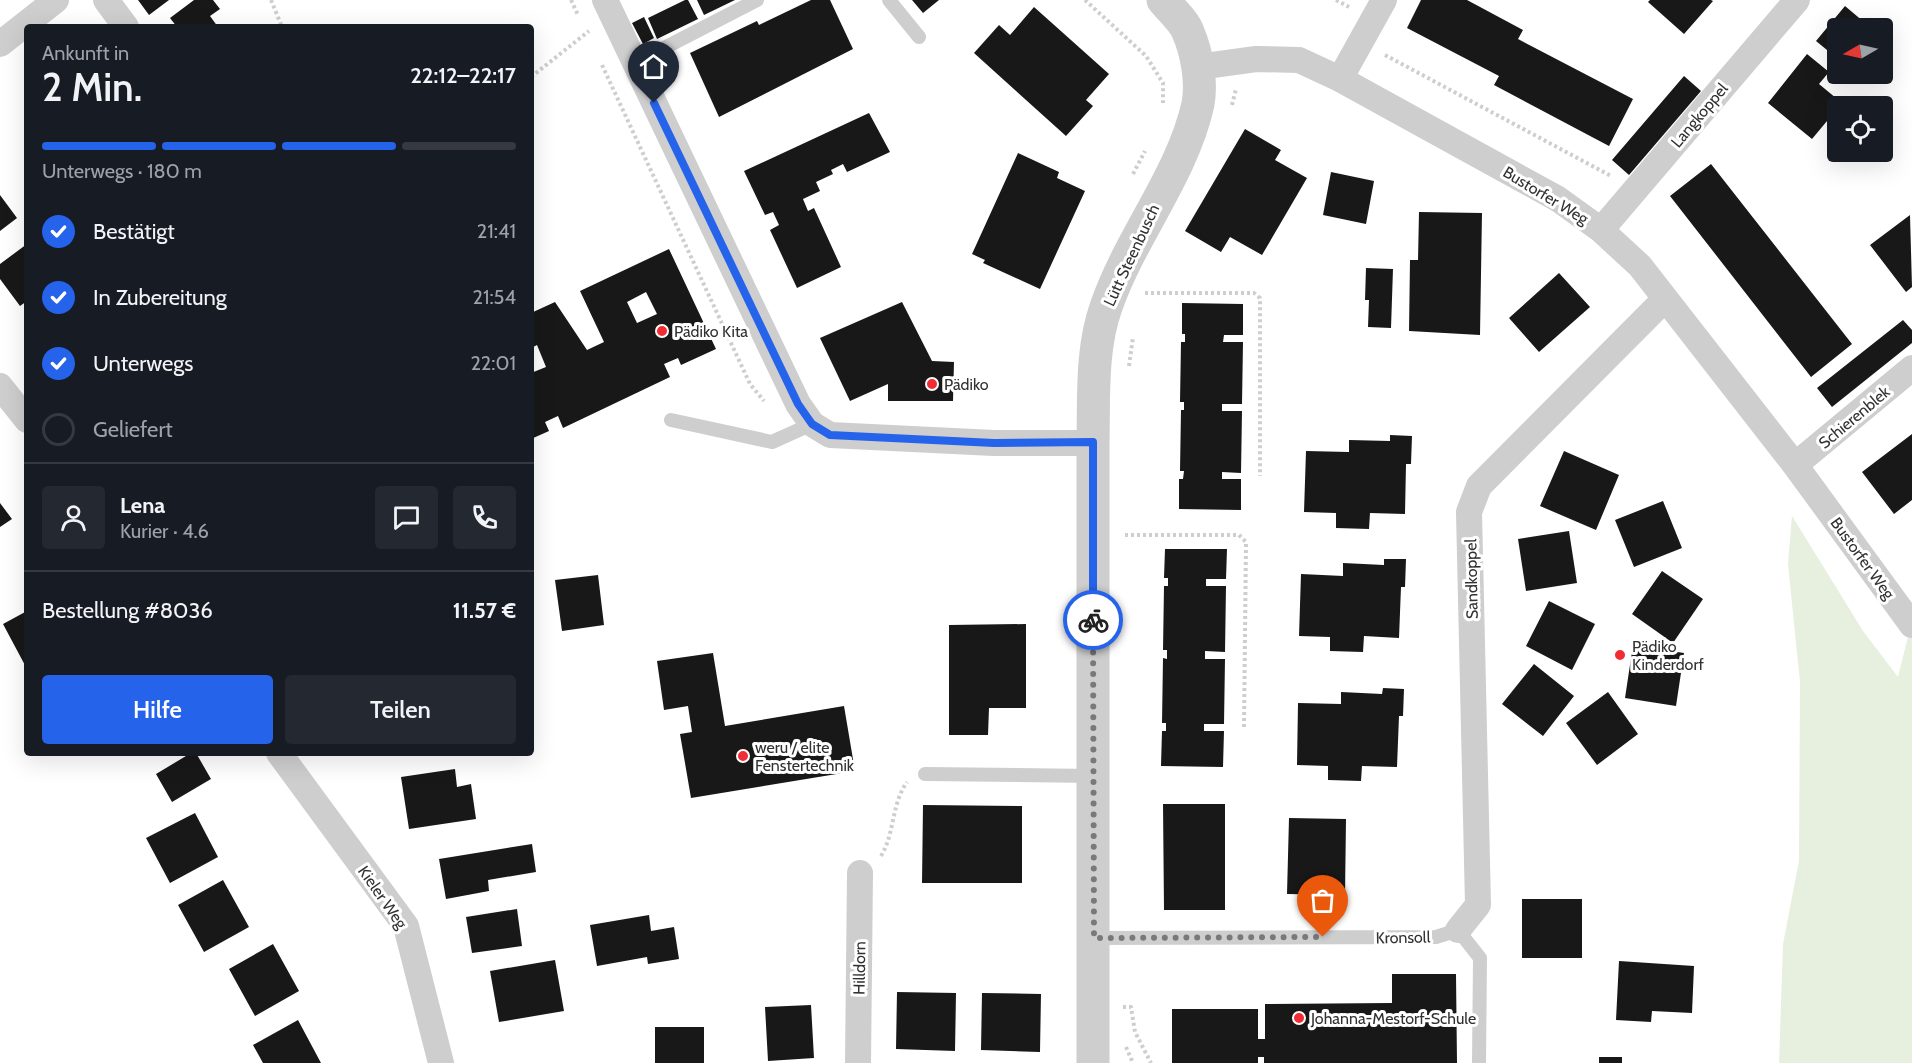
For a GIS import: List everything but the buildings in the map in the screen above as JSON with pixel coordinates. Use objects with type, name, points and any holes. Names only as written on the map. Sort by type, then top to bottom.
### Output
[{"type":"street","points":[[25,24],[56,0]]},
{"type":"street","points":[[106,0],[124,24]]},
{"type":"street","points":[[1163,0],[1188,30],[1198,67]]},
{"type":"street","points":[[1340,79],[1384,0]]},
{"type":"street","name":"Langkoppel","points":[[1601,230],[1797,0]]},
{"type":"street","points":[[610,9],[798,404],[812,424],[830,435],[994,443],[1093,442]]},
{"type":"street","points":[[0,44],[24,25]]},
{"type":"street","name":"Bustorfer Weg","points":[[1198,67],[1256,59],[1299,60],[1340,79],[1558,199],[1601,230],[1640,266],[1664,300],[1795,465],[1912,625]]},
{"type":"street","name":"Lütt Steenbusch","points":[[1093,1063],[1093,442],[1096,354],[1105,308],[1122,268],[1186,142],[1198,102],[1198,67]]},
{"type":"street","name":"Sandkoppel","points":[[1458,930],[1478,905],[1469,512],[1479,486],[1664,300]]},
{"type":"street","name":"Schierenblek","points":[[1795,465],[1912,368]]},
{"type":"street","points":[[0,386],[24,416]]},
{"type":"street","name":"Kieler Weg","points":[[281,756],[406,926],[441,1063]]},
{"type":"street","name":"Hilldorn","points":[[858,1063],[860,873]]},
{"type":"lane","points":[[635,63],[757,0]]},
{"type":"lane","points":[[889,0],[919,37]]},
{"type":"lane","points":[[671,420],[771,442],[812,424]]},
{"type":"lane","points":[[925,774],[1094,776]]},
{"type":"lane","points":[[1458,930],[1480,958],[1479,1063]]},
{"type":"lane","name":"Kronsoll","points":[[1094,938],[1436,937],[1458,930]]},
{"type":"path","points":[[271,0],[281,24]]},
{"type":"path","points":[[534,75],[587,32],[610,9]]},
{"type":"path","points":[[1361,42],[1636,189]]},
{"type":"path","points":[[1230,111],[1236,90],[1232,62]]},
{"type":"path","points":[[1141,304],[1148,287]]},
{"type":"path","points":[[1145,293],[1254,293],[1260,298],[1260,476]]},
{"type":"path","points":[[1128,370],[1135,326]]},
{"type":"path","points":[[1125,524],[1125,547]]},
{"type":"path","points":[[1125,535],[1239,535],[1246,542],[1244,728]]},
{"type":"path","points":[[860,873],[878,862],[889,842],[896,806],[905,784],[914,775],[925,774]]},
{"type":"path","points":[[1121,996],[1121,1017]]},
{"type":"path","points":[[1121,1007],[1131,1007],[1135,1032],[1150,1063]]},
{"type":"path","points":[[1125,1042],[1133,1063]]},
{"type":"green space","points":[[1792,516],[1863,631],[1898,677],[1912,621],[1912,1063],[1779,1063],[1783,944],[1799,861],[1800,682],[1788,564]]},
{"type":"way so far","points":[[1093,620],[1094,938],[1323,937]]},
{"type":"place","name":"Pädiko Kita","points":[[662,331]]},
{"type":"place","name":"Pädiko","points":[[932,384]]},
{"type":"place","name":"Pädiko Kinderdorf","points":[[1620,655]]},
{"type":"place","name":"weru / elite Fenstertechnik","points":[[743,756]]},
{"type":"place","name":"Johanna-Mestorf-Schule","points":[[1299,1018]]},
{"type":"route","points":[[654,103],[798,404],[812,424],[830,435],[994,443],[1093,442],[1093,620]]}]
